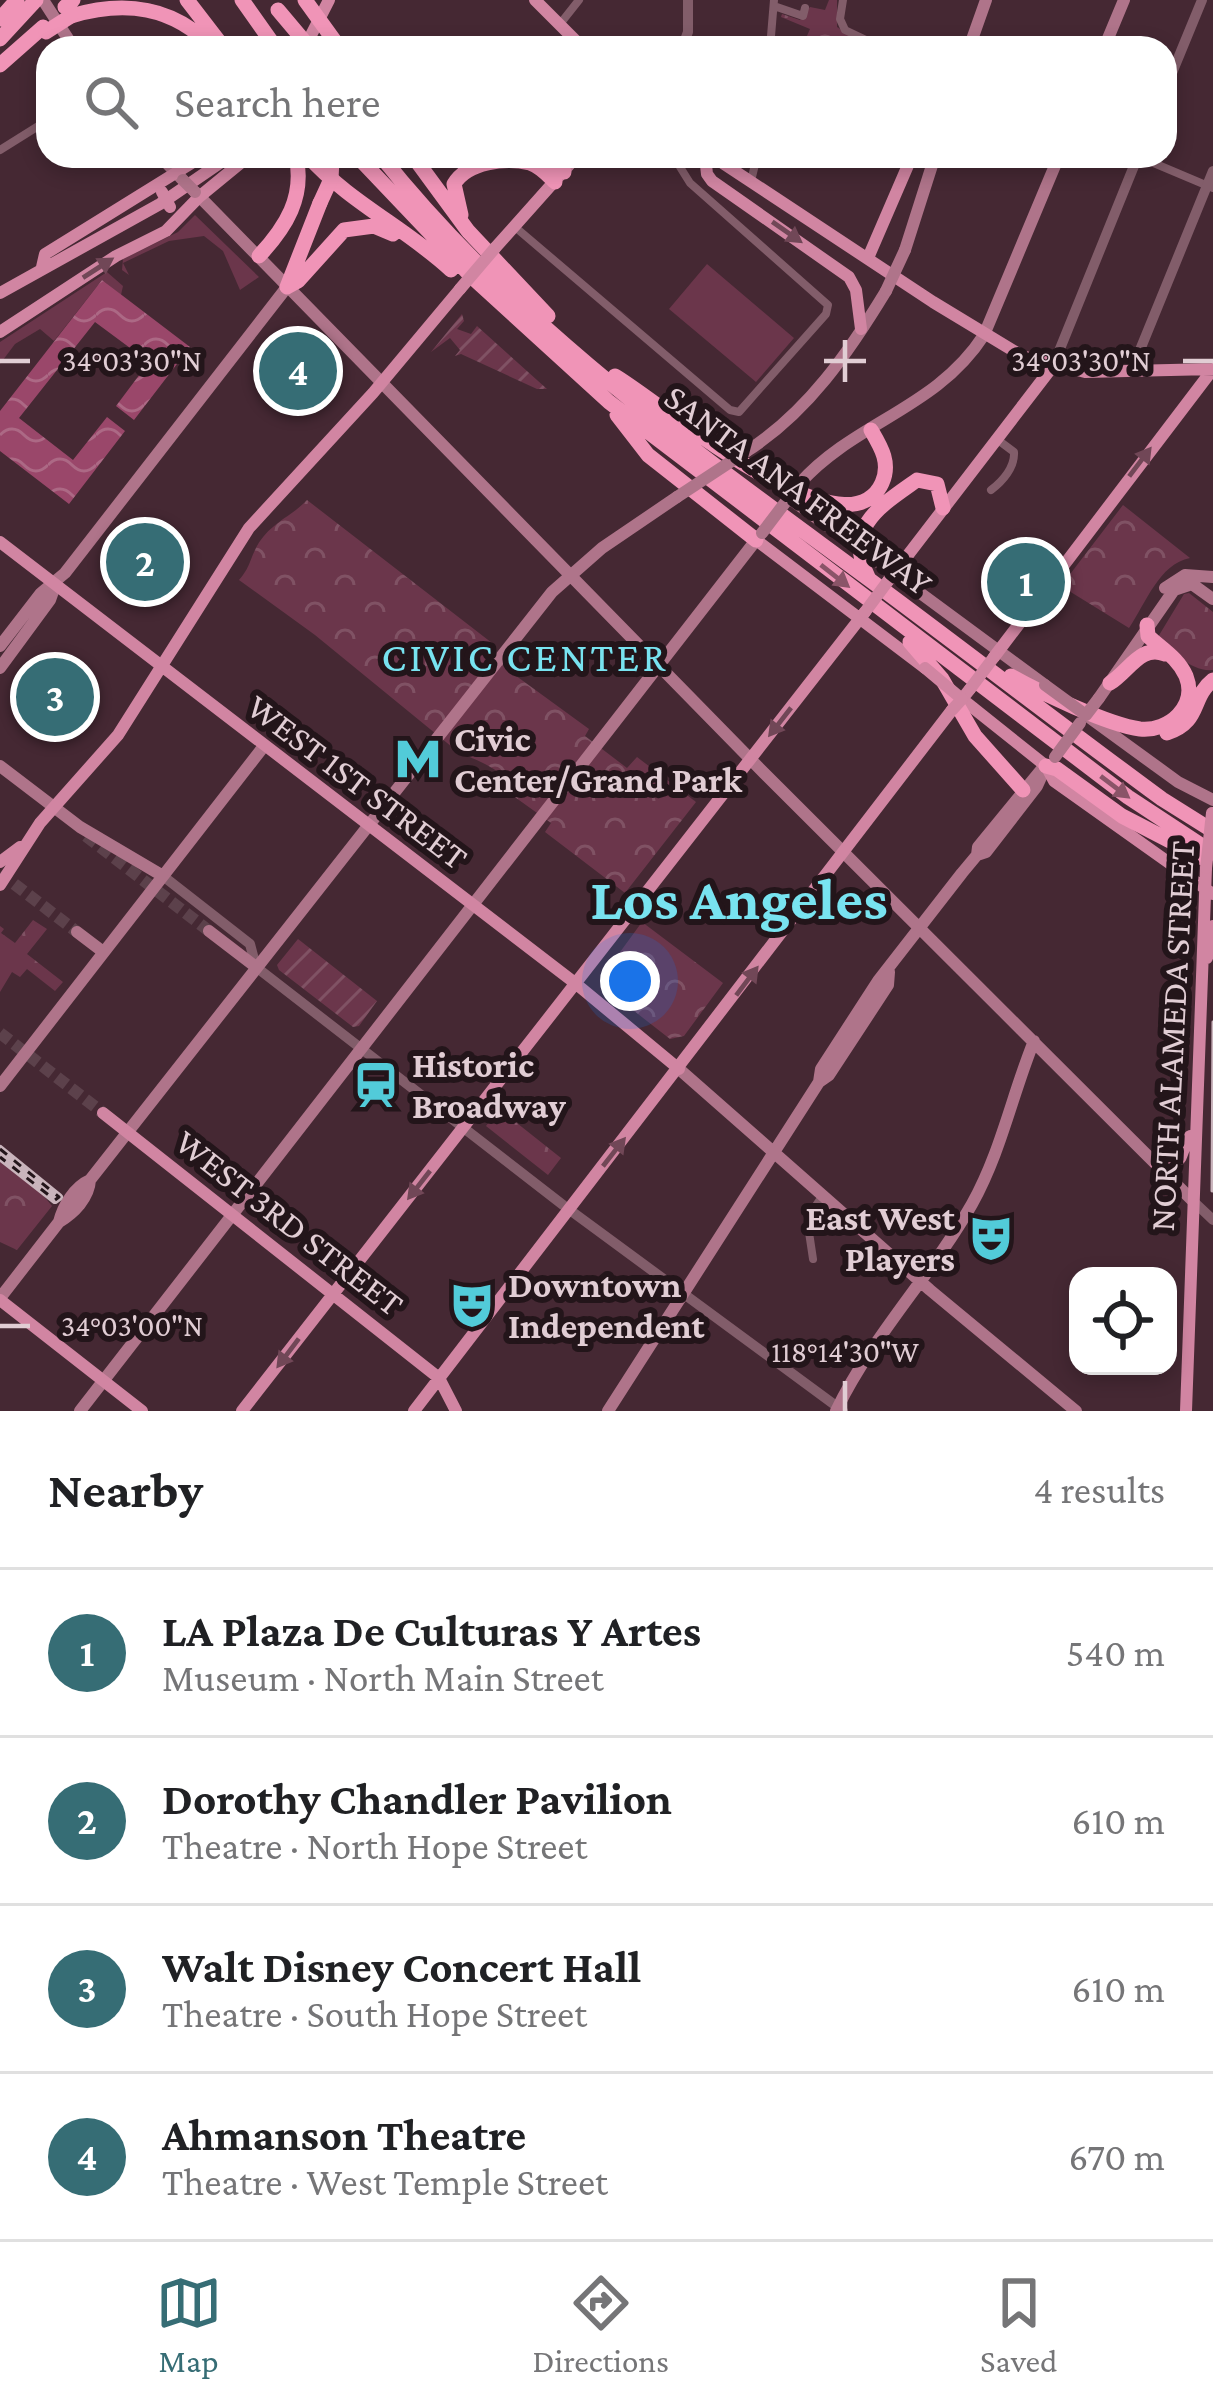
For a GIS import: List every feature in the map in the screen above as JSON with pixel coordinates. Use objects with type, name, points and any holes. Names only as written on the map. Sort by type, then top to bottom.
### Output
[{"type":"highway","points":[[187,0],[215,36]]},
{"type":"highway","points":[[242,0],[267,36]]},
{"type":"highway","points":[[305,0],[332,36]]},
{"type":"highway","points":[[0,19],[32,2]]},
{"type":"highway","points":[[0,39],[32,2]]},
{"type":"highway","points":[[37,36],[70,8],[140,3],[179,18],[199,36]]},
{"type":"highway","points":[[274,5],[298,36]]},
{"type":"highway","points":[[4,62],[36,37]]},
{"type":"highway","points":[[259,256],[292,212],[297,168]]},
{"type":"highway","points":[[320,168],[339,188],[443,262],[520,335],[550,351]]},
{"type":"highway","points":[[287,286],[331,179],[331,168]]},
{"type":"highway","points":[[368,168],[420,226],[550,351]]},
{"type":"highway","name":"SANTA ANA FREEWAY","points":[[392,168],[455,239],[574,352],[684,445],[1145,787],[1213,831]]},
{"type":"highway","points":[[423,168],[559,327],[574,352]]},
{"type":"highway","points":[[470,168],[454,184],[456,201],[489,248]]},
{"type":"highway","points":[[540,168],[559,177]]},
{"type":"highway","points":[[554,168],[559,177]]},
{"type":"highway","points":[[287,286],[298,281],[332,239],[363,225],[385,230],[443,262]]},
{"type":"highway","name":"SANTA ANA FREEWAY","points":[[550,351],[898,625],[1211,861]]},
{"type":"highway","points":[[593,368],[619,378],[754,471],[834,505],[868,500],[882,483],[885,456],[872,430]]},
{"type":"highway","points":[[609,402],[648,454],[759,537]]},
{"type":"highway","points":[[870,580],[858,544],[867,522],[917,480],[937,484],[943,508]]},
{"type":"highway","points":[[1133,727],[1162,726],[1182,711],[1188,688],[1177,663],[1148,636],[1148,623]]},
{"type":"highway","points":[[898,625],[942,680],[975,736],[1023,790]]},
{"type":"highway","points":[[1105,690],[1151,650],[1177,663]]},
{"type":"highway","points":[[975,659],[1048,696],[1159,734],[1182,727],[1213,680]]},
{"type":"highway","points":[[1050,762],[1122,816],[1211,861]]},
{"type":"main road","points":[[312,36],[329,0]]},
{"type":"main road","points":[[536,0],[570,36]]},
{"type":"main road","points":[[973,36],[986,0]]},
{"type":"main road","points":[[1109,36],[1124,0]]},
{"type":"main road","points":[[32,2],[63,36]]},
{"type":"main road","points":[[171,168],[844,854],[1192,1200]]},
{"type":"main road","points":[[42,267],[45,254],[189,168]]},
{"type":"main road","points":[[0,293],[160,204],[212,168]]},
{"type":"main road","points":[[0,332],[116,256],[172,227],[197,194],[233,168]]},
{"type":"main road","points":[[0,885],[21,847],[118,736],[249,528],[382,382],[489,248],[515,227],[567,168]]},
{"type":"main road","points":[[708,168],[712,181],[849,277],[856,290],[861,329]]},
{"type":"main road","points":[[728,168],[1022,356],[1085,372],[1213,369]]},
{"type":"main road","points":[[868,258],[907,168]]},
{"type":"main road","points":[[142,1411],[0,1299],[59,1222],[62,1209],[81,1184],[90,1180],[529,620],[572,573],[800,409],[886,291],[905,250],[931,168]]},
{"type":"main road","points":[[80,1411],[659,663],[759,537],[797,505],[800,483],[827,456],[941,385],[984,334],[1054,168]]},
{"type":"main road","points":[[150,240],[169,215],[170,207],[158,190]]},
{"type":"main road","points":[[0,668],[50,600],[55,585],[287,286]]},
{"type":"main road","points":[[242,1411],[1053,366]]},
{"type":"main road","points":[[414,1411],[1213,369]]},
{"type":"main road","points":[[797,505],[858,547],[890,578],[1213,807]]},
{"type":"main road","points":[[759,537],[925,668],[957,704],[975,709],[1050,762],[1054,781],[1208,890]]},
{"type":"main road","name":"WEST 1ST STREET","points":[[0,542],[575,983],[679,1069]]},
{"type":"main road","points":[[608,1411],[773,1150],[820,1082],[830,1075],[888,986],[889,973],[919,927],[1023,790],[1092,719],[1159,598],[1175,579],[1190,575],[1213,578]]},
{"type":"main road","points":[[0,646],[41,593],[55,585]]},
{"type":"main road","points":[[1148,623],[1183,585],[1197,586],[1213,598]]},
{"type":"main road","points":[[0,1086],[264,746]]},
{"type":"main road","points":[[976,856],[986,852],[1050,762]]},
{"type":"main road","points":[[0,766],[54,808],[163,876]]},
{"type":"main road","name":"NORTH ALAMEDA STREET","points":[[1186,1411],[1199,987],[1213,807]]},
{"type":"main road","points":[[0,862],[21,847]]},
{"type":"main road","points":[[1199,987],[1205,979],[1213,926]]},
{"type":"main road","points":[[209,931],[256,967]]},
{"type":"main road","points":[[76,932],[102,951]]},
{"type":"main road","points":[[839,1410],[856,1371],[959,1225],[989,1172],[1034,1041]]},
{"type":"main road","points":[[679,1069],[1076,1411]]},
{"type":"main road","name":"WEST 3RD STREET","points":[[103,1113],[439,1378]]},
{"type":"main road","points":[[1156,1164],[1173,1164],[1184,1156],[1194,1130]]},
{"type":"main road","points":[[439,1378],[456,1411]]},
{"type":"street","points":[[559,25],[579,0]]},
{"type":"street","points":[[686,36],[688,0]]},
{"type":"street","points":[[843,0],[840,19],[845,30],[858,36]]},
{"type":"street","points":[[1177,60],[1202,0]]},
{"type":"street","points":[[771,36],[774,3],[802,16],[805,8]]},
{"type":"street","points":[[0,150],[36,128]]},
{"type":"street","points":[[515,227],[730,410],[742,411],[826,314],[828,305],[690,183],[681,168]]},
{"type":"street","points":[[751,182],[755,168]]},
{"type":"street","points":[[1053,366],[1133,168]]},
{"type":"street","points":[[1166,168],[1210,187]]},
{"type":"street","points":[[1131,372],[1213,171]]},
{"type":"street","points":[[991,490],[1015,457],[998,440]]},
{"type":"street","points":[[163,876],[250,944],[256,967],[839,1410]]},
{"type":"street","points":[[813,1258],[807,1219],[824,1194]]},
{"type":"street","points":[[1192,1200],[1213,1220]]},
{"type":"green space","points":[[829,0],[837,0],[837,27],[852,36],[807,36],[810,29],[781,17],[800,20],[810,7],[825,10]]},
{"type":"green space","points":[[195,215],[259,277],[240,290],[223,251],[204,236],[169,241],[123,263],[129,275],[122,270],[123,259],[178,232]]},
{"type":"green space","points":[[707,264],[794,338],[756,382],[669,309]]},
{"type":"green space","points":[[107,272],[123,286],[121,295],[102,280],[54,341],[40,329],[15,344],[0,364],[0,342]]},
{"type":"green space","points":[[462,314],[464,321],[457,329],[471,334],[477,326],[547,389],[537,389],[461,354],[455,356],[460,350],[450,338],[431,352]]},
{"type":"green space","points":[[307,500],[492,643],[504,667],[589,729],[585,736],[627,768],[637,757],[696,802],[625,893],[545,832],[551,823],[512,795],[496,770],[452,747],[315,635],[239,580],[262,538]]},
{"type":"green space","points":[[1123,505],[1190,558],[1162,576],[1129,628],[1061,586]]},
{"type":"green space","points":[[1189,593],[1213,612],[1213,670],[1190,664],[1158,637]]},
{"type":"green space","points":[[33,920],[47,929],[27,954],[63,982],[55,991],[27,969],[20,977],[12,972],[0,992],[0,926],[1,933],[15,943]]},
{"type":"green space","points":[[642,922],[723,983],[684,1036],[670,1039],[606,989],[604,974]]},
{"type":"green space","points":[[298,939],[377,1001],[359,1026],[353,1027],[279,970],[277,965]]},
{"type":"green space","points":[[499,1109],[561,1158],[548,1175],[486,1126]]},
{"type":"green space","points":[[0,1160],[34,1184],[52,1206],[17,1250],[0,1242]]},
{"type":"water","points":[[102,280],[190,347],[134,420],[116,406],[149,362],[95,322],[19,418],[73,460],[107,417],[125,431],[69,504],[0,451],[0,411]]},
{"type":"tunnel","points":[[86,836],[209,931]]},
{"type":"tunnel","points":[[0,873],[77,932]]},
{"type":"tunnel","points":[[0,1033],[103,1113]]},
{"type":"tram line","points":[[1212,1191],[1213,1022]]},
{"type":"railway","points":[[0,1149],[59,1197],[55,1200],[0,1157]]},
{"type":"place","name":"Ahmanson Theatre","points":[[298,371]]},
{"type":"place","name":"Dorothy Chandler Pavilion","points":[[145,562]]},
{"type":"place","name":"LA Plaza De Culturas Y Artes","points":[[1026,582]]},
{"type":"place","name":"Walt Disney Concert Hall","points":[[55,697]]},
{"type":"place","name":"Civic Center/Grand Park","points":[[418,759]]},
{"type":"place","name":"Historic Broadway","points":[[376,1085]]},
{"type":"place","name":"East West Players","points":[[991,1238]]},
{"type":"place","name":"Downtown Independent","points":[[472,1305]]},
{"type":"district","name":"CIVIC CENTER","points":[[525,656]]},
{"type":"district","name":"Los Angeles","points":[[739,898]]}]
